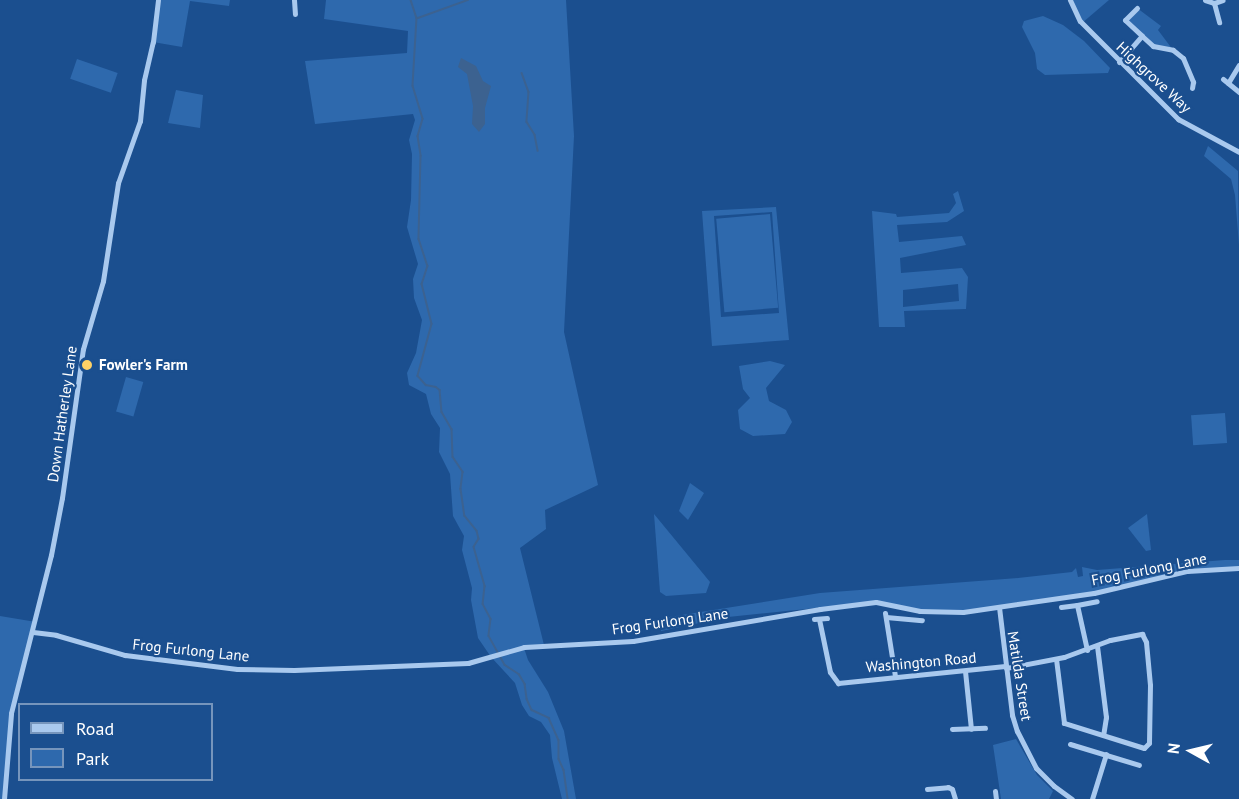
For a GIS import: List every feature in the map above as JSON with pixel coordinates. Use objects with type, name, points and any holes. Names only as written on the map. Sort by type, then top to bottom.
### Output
[{"type":"street","name":"Down Hatherley Lane","points":[[4,799],[11,713],[20,671],[33,632],[62,498],[83,349],[103,281],[118,183],[140,121],[144,80],[153,42],[158,0]]},
{"type":"street","points":[[294,0],[294,14]]},
{"type":"street","name":"Highgrove Way","points":[[1070,0],[1080,21],[1178,119],[1239,152]]},
{"type":"street","points":[[1205,0],[1214,3],[1223,0]]},
{"type":"street","points":[[1214,3],[1219,22]]},
{"type":"street","points":[[1120,25],[1137,8]]},
{"type":"street","points":[[1125,20],[1153,46],[1173,50],[1183,58],[1193,85],[1200,81]]},
{"type":"street","points":[[1119,62],[1142,36]]},
{"type":"street","points":[[1239,65],[1225,81],[1239,92]]},
{"type":"street","name":"Frog Furlong Lane","points":[[33,632],[56,635],[125,655],[237,669],[294,670],[468,663],[506,652],[544,645],[651,639],[820,609],[876,602],[945,614],[1094,593],[1187,571],[1239,568]]},
{"type":"street","points":[[1061,607],[1097,601]]},
{"type":"street","points":[[1077,605],[1087,650]]},
{"type":"street","name":"Matilda Street","points":[[999,606],[1012,715],[1031,761],[1048,781],[1072,799]]},
{"type":"street","points":[[894,676],[886,615],[922,620]]},
{"type":"street","name":"Washington Road","points":[[827,618],[817,619],[830,672],[838,683],[1006,667],[1056,659],[1110,640],[1144,635],[1150,685],[1149,743],[1144,748],[1103,735]]},
{"type":"street","points":[[1056,659],[1064,723],[1103,735],[1106,717],[1097,646]]},
{"type":"street","points":[[965,671],[970,729]]},
{"type":"street","points":[[952,729],[985,728]]},
{"type":"street","points":[[1070,744],[1139,765]]},
{"type":"street","points":[[1092,799],[1106,754]]},
{"type":"street","points":[[927,789],[948,787],[952,789],[955,799]]},
{"type":"street","points":[[995,791],[996,799]]},
{"type":"green space","points":[[158,0],[230,0],[229,6],[190,1],[182,47],[153,42]]},
{"type":"green space","points":[[326,0],[566,0],[574,136],[564,332],[598,485],[545,510],[546,529],[520,548],[544,645],[524,648],[528,660],[548,692],[564,731],[576,799],[562,799],[552,758],[550,735],[541,722],[529,716],[522,705],[515,683],[491,657],[478,638],[471,600],[472,588],[462,550],[464,536],[453,516],[450,474],[439,452],[440,428],[431,414],[426,394],[409,385],[407,373],[416,353],[422,320],[414,298],[413,279],[418,264],[407,227],[411,200],[412,154],[409,140],[415,120],[413,114],[315,124],[305,61],[407,53],[408,31],[324,19]]},
{"type":"green space","points":[[1070,0],[1109,0],[1082,23]]},
{"type":"green space","points":[[1137,8],[1161,26],[1158,30],[1173,50],[1153,46],[1125,20]]},
{"type":"green space","points":[[1043,16],[1063,25],[1084,41],[1110,68],[1108,73],[1045,75],[1037,69],[1035,53],[1022,27],[1024,21]]},
{"type":"green space","points":[[77,59],[118,73],[111,93],[70,79]]},
{"type":"green space","points":[[176,90],[203,95],[200,128],[168,123]]},
{"type":"green space","points":[[1208,146],[1238,171],[1239,245],[1235,195],[1231,179],[1204,156]]},
{"type":"green space","points":[[958,191],[964,211],[947,222],[897,225],[899,242],[962,236],[966,245],[900,258],[901,273],[962,268],[968,277],[966,309],[904,311],[905,327],[879,327],[872,211],[896,214],[897,217],[949,213],[956,203],[953,194]],"holes":[[[958,284],[959,301],[903,307],[903,290]]]},
{"type":"green space","points":[[776,207],[789,340],[712,346],[702,211]],"holes":[[[772,212],[779,313],[721,317],[714,216]]]},
{"type":"green space","points":[[770,214],[778,308],[724,312],[716,219]]},
{"type":"green space","points":[[770,361],[785,365],[766,388],[769,401],[786,410],[792,422],[785,434],[753,436],[740,429],[738,410],[750,398],[743,389],[739,366]]},
{"type":"green space","points":[[126,377],[143,382],[133,417],[116,412]]},
{"type":"green space","points":[[1225,413],[1227,443],[1193,445],[1191,415]]},
{"type":"green space","points":[[690,483],[704,493],[688,520],[679,511]]},
{"type":"green space","points":[[654,514],[710,582],[706,593],[666,596],[660,592]]},
{"type":"green space","points":[[1147,514],[1151,550],[1146,551],[1128,528]]},
{"type":"green space","points":[[1239,560],[1239,568],[1206,568],[1094,593],[945,614],[876,602],[728,617],[661,631],[660,624],[663,618],[820,593],[1018,578],[1072,572],[1076,568],[1078,577],[1083,576],[1082,567],[1097,570]]},
{"type":"green space","points":[[0,616],[36,622],[11,713],[4,799],[0,799]]},
{"type":"green space","points":[[1016,739],[1037,775],[1053,791],[1049,799],[1001,799],[993,745]]},
{"type":"shaded area","points":[[461,58],[476,66],[483,81],[491,86],[485,108],[485,124],[479,132],[472,124],[473,106],[467,74],[458,67]]},
{"type":"waterway","points":[[411,0],[417,18],[413,86],[423,119],[418,136],[421,156],[419,239],[428,266],[422,284],[432,324],[418,376],[426,385],[440,390],[442,412],[452,429],[453,457],[463,472],[461,489],[465,516],[477,531],[479,539],[474,547],[485,586],[483,604],[491,619],[489,636],[505,665],[519,674],[525,684],[527,699],[532,710],[549,718],[559,740],[559,759],[564,770],[568,799]]},
{"type":"waterway","points":[[418,18],[468,0]]},
{"type":"waterway","points":[[522,73],[529,92],[527,122],[535,135],[538,151]]},
{"type":"place","name":"Fowler's Farm","points":[[87,365]]}]
